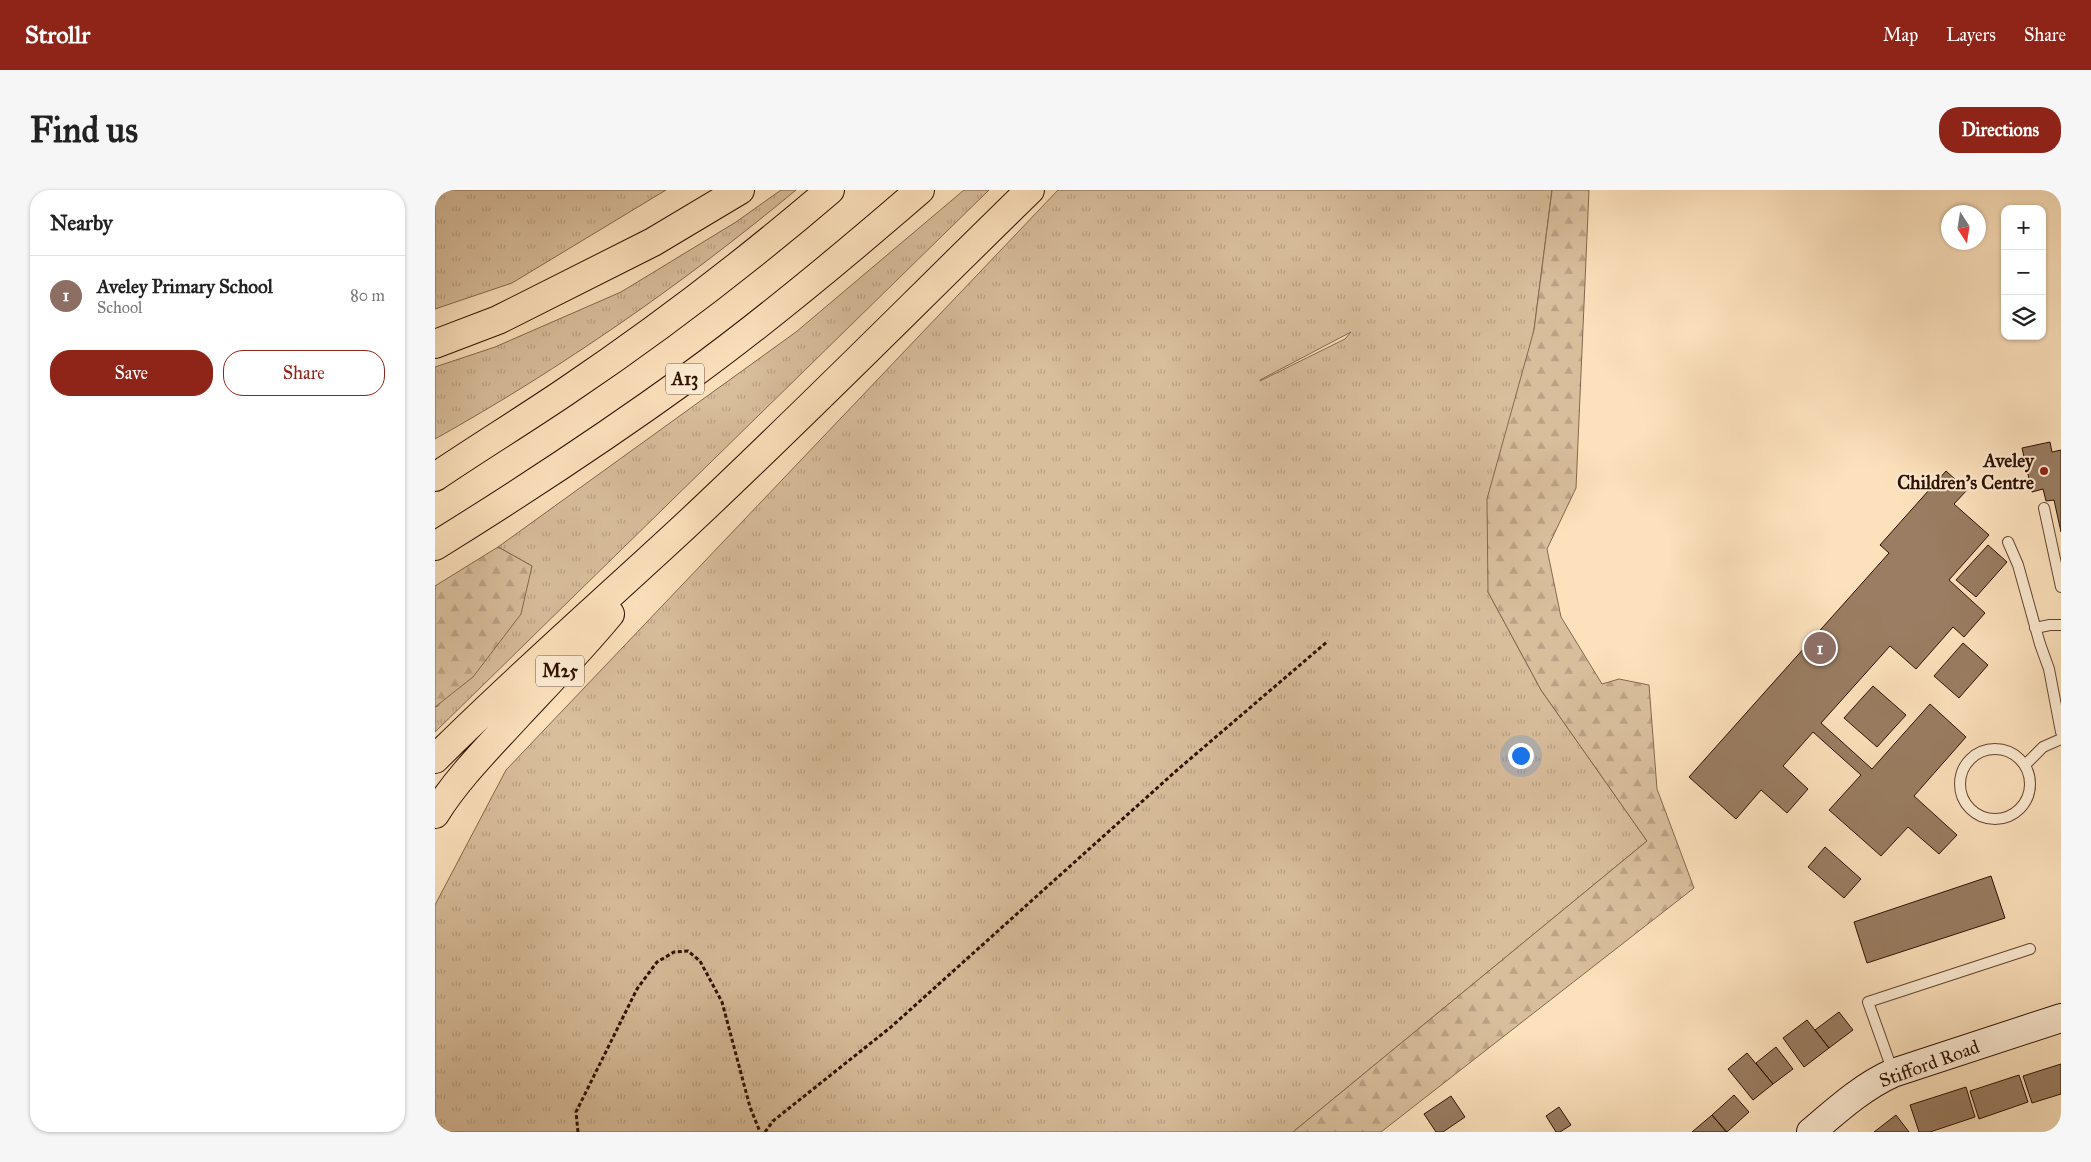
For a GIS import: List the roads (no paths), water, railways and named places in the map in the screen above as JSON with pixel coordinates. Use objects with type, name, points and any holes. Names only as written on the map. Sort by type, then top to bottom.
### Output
[{"type":"highway","points":[[435,344],[498,320],[645,246],[739,190]]},
{"type":"highway","points":[[435,477],[565,392],[649,333],[725,275],[830,190]]},
{"type":"highway","name":"A13","points":[[435,546],[530,487],[691,375],[846,254],[920,190]]},
{"type":"highway","points":[[435,759],[495,699],[683,527],[1030,190]]},
{"type":"highway","name":"M25","points":[[435,814],[445,798],[478,758],[571,660],[683,527]]},
{"type":"street","name":"Stifford Road","points":[[1811,1132],[1849,1100],[1876,1081],[1893,1073],[2061,1018]]},
{"type":"lane","points":[[2044,508],[2061,587]]},
{"type":"lane","points":[[2008,542],[2018,566],[2035,628],[2049,669],[2061,732]]},
{"type":"lane","points":[[2035,628],[2061,625]]},
{"type":"lane","points":[[2025,766],[2043,747],[2061,739]]},
{"type":"lane","points":[[1994,749],[2006,751],[2017,756],[2025,766],[2029,776],[2029,792],[2022,807],[2014,814],[1993,819],[1973,811],[1965,802],[1961,790],[1964,767],[1982,751],[1994,749]]},
{"type":"lane","points":[[1893,1073],[1868,1002],[2030,948]]},
{"type":"place","name":"Aveley Children's Centre","points":[[2044,471]]},
{"type":"place","name":"Aveley Primary School","points":[[1820,648]]}]
